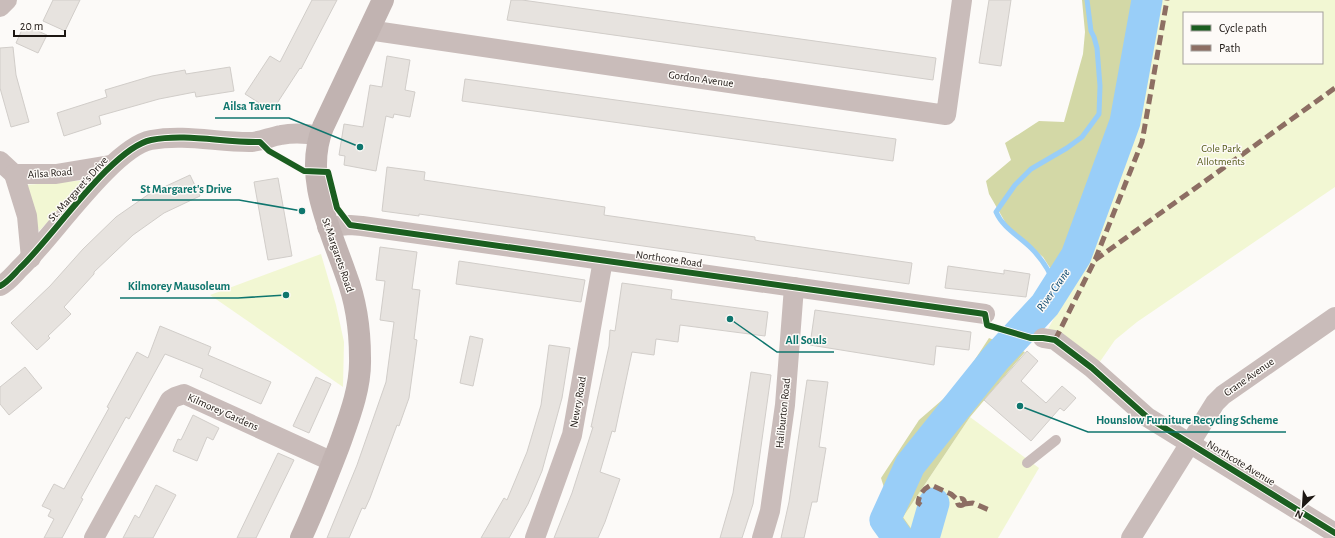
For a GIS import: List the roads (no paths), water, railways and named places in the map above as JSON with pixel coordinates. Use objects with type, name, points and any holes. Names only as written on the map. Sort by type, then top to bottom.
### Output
[{"type":"main road","name":"St Margarets Road","points":[[301,538],[333,462],[351,414],[358,382],[360,360],[359,334],[349,283],[327,227],[316,172],[316,154],[320,136],[383,0]]},
{"type":"street","points":[[0,7],[7,0]]},
{"type":"street","name":"Gordon Avenue","points":[[368,30],[946,115],[962,0]]},
{"type":"street","name":"St. Margaret's Drive","points":[[0,286],[31,258],[110,165],[133,148],[150,140],[183,138],[254,142],[280,135],[304,132],[320,136]]},
{"type":"street","name":"Ailsa Road","points":[[31,258],[27,216],[7,168],[56,174],[110,165]]},
{"type":"street","name":"Northcote Road","points":[[327,227],[350,225],[362,226],[985,314]]},
{"type":"street","name":"Newry Road","points":[[535,538],[572,435],[603,260]]},
{"type":"street","name":"Haliburton Road","points":[[762,538],[770,511],[785,405],[794,287]]},
{"type":"street","name":"Crane Avenue","points":[[1131,538],[1215,403],[1223,395],[1335,317]]},
{"type":"street","name":"Northcote Avenue","points":[[1043,338],[1055,340],[1092,368],[1147,417],[1335,533]]},
{"type":"street","name":"Kilmorey Gardens","points":[[94,538],[170,400],[175,396],[184,394],[333,462]]},
{"type":"lane","points":[[1027,463],[1056,440]]},
{"type":"waterway","points":[[1056,288],[1046,266],[1039,257],[1003,223],[996,212],[1015,185],[1031,169],[1067,148],[1082,137],[1099,114],[1100,86],[1097,48],[1091,31],[1087,0]]},
{"type":"waterway","name":"River Crane","points":[[898,538],[885,520],[910,465],[995,359],[1045,305],[1076,256],[1125,122],[1147,0]]},
{"type":"waterway","points":[[924,538],[934,503]]},
{"type":"place","name":"Ailsa Tavern","points":[[360,147]]},
{"type":"place","name":"St Margaret's Drive","points":[[302,211]]},
{"type":"place","name":"Kilmorey Mausoleum","points":[[286,295]]},
{"type":"place","name":"All Souls","points":[[730,319]]},
{"type":"place","name":"Hounslow Furniture Recycling Scheme","points":[[1020,406]]},
{"type":"park label","name":"Cole Park Allotments","points":[[1221,154]]}]
